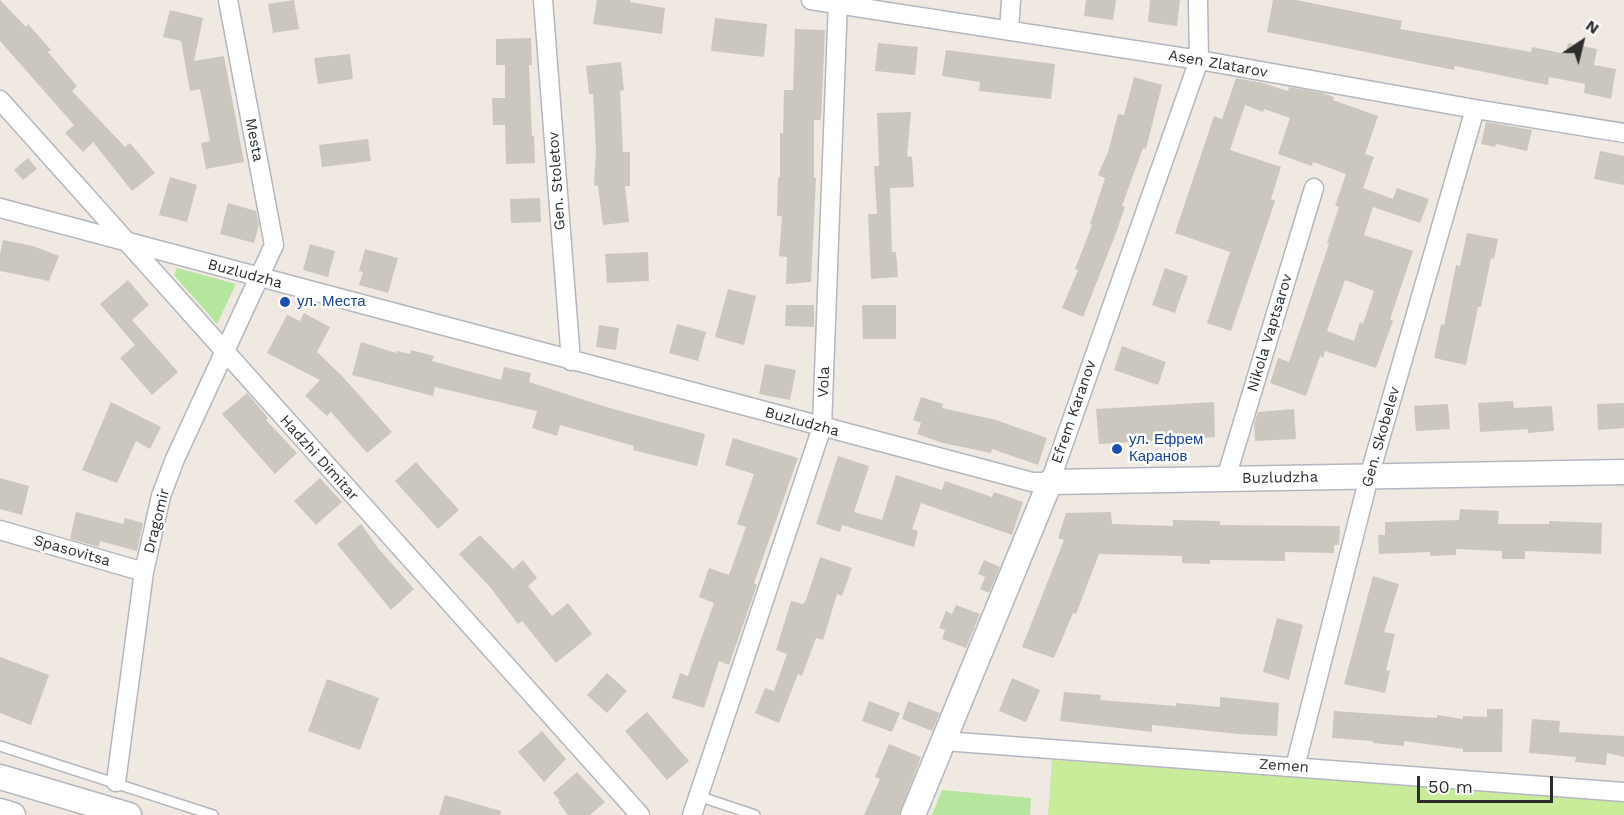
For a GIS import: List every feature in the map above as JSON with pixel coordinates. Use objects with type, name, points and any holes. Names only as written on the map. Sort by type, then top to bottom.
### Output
[{"type":"street","name":"Mesta","points":[[228,0],[274,245],[258,278]]},
{"type":"street","name":"Gen. Stoletov","points":[[543,0],[571,361]]},
{"type":"street","name":"Asen Zlatarov","points":[[811,0],[838,2],[1199,60],[1624,134]]},
{"type":"street","points":[[1009,31],[1011,0]]},
{"type":"street","name":"Efrem Karanov","points":[[913,815],[1050,482],[1199,60],[1198,0]]},
{"type":"street","name":"Vola","points":[[692,815],[822,427],[838,2]]},
{"type":"street","name":"Hadzhi Dimitar","points":[[0,100],[639,815]]},
{"type":"street","name":"Gen. Skobelev","points":[[1295,767],[1369,477],[1475,109]]},
{"type":"street","name":"Nikola Vaptsarov","points":[[1226,478],[1314,188]]},
{"type":"street","name":"Buzludzha","points":[[0,208],[1032,482],[1624,472]]},
{"type":"street","name":"Dragomir","points":[[116,782],[144,572],[161,496],[175,459],[258,278]]},
{"type":"street","name":"Spasovitsa","points":[[0,530],[144,572]]},
{"type":"street","name":"Zemen","points":[[944,741],[1624,792]]},
{"type":"street","points":[[0,777],[129,815]]},
{"type":"street","points":[[0,811],[13,815]]},
{"type":"lane","points":[[0,746],[213,815]]},
{"type":"lane","points":[[698,796],[755,815]]},
{"type":"green space","points":[[177,268],[236,284],[217,324],[174,275]]},
{"type":"green space","points":[[1052,760],[1624,798],[1624,815],[1048,815]]},
{"type":"green space","points":[[942,790],[1031,798],[1030,815],[932,815]]},
{"type":"building","points":[[0,0],[26,27],[28,24],[51,50],[48,52],[77,86],[72,91],[125,147],[130,143],[155,173],[132,191],[93,142],[83,152],[65,133],[74,125],[0,41]]},
{"type":"building","points":[[294,0],[299,29],[273,33],[268,4]]},
{"type":"building","points":[[597,0],[630,0],[630,2],[665,8],[662,34],[593,24]]},
{"type":"building","points":[[1086,0],[1116,0],[1113,20],[1084,16]]},
{"type":"building","points":[[1150,0],[1180,0],[1177,26],[1148,22]]},
{"type":"building","points":[[1273,0],[1296,0],[1402,21],[1400,29],[1531,52],[1532,47],[1566,54],[1568,43],[1597,49],[1594,65],[1616,69],[1611,99],[1584,93],[1585,84],[1549,77],[1548,85],[1455,66],[1454,70],[1267,32]]},
{"type":"building","points":[[170,10],[203,18],[194,61],[224,56],[244,162],[206,169],[201,143],[210,141],[200,89],[190,91],[181,41],[163,37]]},
{"type":"building","points":[[715,18],[767,24],[764,57],[711,51]]},
{"type":"building","points":[[795,29],[825,30],[821,120],[814,120],[814,178],[816,178],[811,282],[786,284],[787,257],[779,256],[782,216],[777,216],[778,177],[780,177],[780,133],[783,133],[784,90],[793,90]]},
{"type":"building","points":[[531,38],[532,65],[529,65],[535,163],[506,164],[505,125],[493,125],[492,98],[505,98],[505,65],[496,65],[496,39]]},
{"type":"building","points":[[878,43],[918,47],[915,75],[875,71]]},
{"type":"building","points":[[946,50],[1055,64],[1051,99],[979,91],[980,82],[942,76]]},
{"type":"building","points":[[350,54],[353,79],[318,84],[314,58]]},
{"type":"building","points":[[621,62],[624,90],[620,91],[623,152],[630,152],[630,186],[625,186],[629,222],[603,225],[598,186],[594,185],[596,152],[593,94],[589,94],[586,66]]},
{"type":"building","points":[[1134,77],[1162,85],[1146,149],[1143,148],[1122,206],[1125,207],[1116,233],[1083,317],[1062,308],[1078,270],[1075,269],[1092,225],[1090,224],[1105,178],[1098,175],[1108,152],[1118,114],[1124,115]]},
{"type":"building","points":[[1236,78],[1288,91],[1289,87],[1323,93],[1334,97],[1333,100],[1378,116],[1365,154],[1374,157],[1363,188],[1393,199],[1397,188],[1429,199],[1420,223],[1373,207],[1364,235],[1413,251],[1390,319],[1393,321],[1376,368],[1325,351],[1323,358],[1320,356],[1306,396],[1270,383],[1278,358],[1289,362],[1329,244],[1327,243],[1339,207],[1335,206],[1346,174],[1313,162],[1312,166],[1278,154],[1290,118],[1264,109],[1263,112],[1245,105],[1230,150],[1281,167],[1271,199],[1275,201],[1231,331],[1207,323],[1230,252],[1175,233],[1214,116],[1222,119]],"holes":[[[1345,280],[1374,291],[1363,324],[1360,322],[1354,341],[1327,331]]]},
{"type":"building","points":[[911,112],[907,156],[912,157],[914,187],[890,188],[892,252],[896,252],[898,277],[871,279],[868,214],[877,214],[874,166],[879,166],[877,113]]},
{"type":"building","points":[[1486,122],[1532,130],[1527,151],[1496,144],[1495,147],[1481,144]]},
{"type":"building","points":[[368,139],[371,161],[322,167],[319,145]]},
{"type":"building","points":[[1600,151],[1624,156],[1624,185],[1594,179]]},
{"type":"building","points":[[28,158],[37,169],[23,180],[14,170]]},
{"type":"building","points":[[170,177],[197,185],[187,222],[159,215]]},
{"type":"building","points":[[540,198],[541,222],[511,223],[510,199]]},
{"type":"building","points":[[228,203],[256,211],[259,225],[254,243],[220,234]]},
{"type":"building","points":[[1467,233],[1498,239],[1494,259],[1491,258],[1481,307],[1478,307],[1466,365],[1434,358],[1441,324],[1444,325],[1456,265],[1460,266]]},
{"type":"building","points":[[3,240],[33,246],[59,256],[49,281],[0,271]]},
{"type":"building","points":[[310,244],[335,251],[328,277],[303,270]]},
{"type":"building","points":[[365,249],[398,258],[388,293],[359,285],[363,272],[359,271]]},
{"type":"building","points":[[648,252],[649,281],[607,283],[605,254]]},
{"type":"building","points":[[1165,268],[1188,276],[1175,313],[1152,305]]},
{"type":"building","points":[[128,280],[149,305],[132,320],[178,372],[152,395],[120,358],[135,345],[100,304]]},
{"type":"building","points":[[728,289],[756,296],[744,345],[715,337]]},
{"type":"building","points":[[786,305],[814,305],[814,327],[785,326]]},
{"type":"building","points":[[862,305],[896,305],[896,339],[863,339]]},
{"type":"building","points":[[304,313],[330,327],[317,352],[342,376],[392,432],[367,453],[331,412],[327,416],[305,396],[320,380],[267,353],[287,315],[300,321]]},
{"type":"building","points":[[677,324],[706,332],[698,361],[669,353]]},
{"type":"building","points":[[599,325],[619,328],[616,350],[596,347]]},
{"type":"building","points":[[361,342],[396,353],[397,351],[410,354],[411,350],[434,356],[432,361],[501,380],[504,367],[531,373],[529,382],[606,407],[705,434],[697,466],[633,450],[634,446],[560,425],[557,436],[532,428],[537,411],[435,387],[433,396],[352,375]]},
{"type":"building","points":[[1122,346],[1166,362],[1158,385],[1114,370]]},
{"type":"building","points":[[765,364],[796,370],[790,400],[759,394]]},
{"type":"building","points":[[247,393],[268,418],[266,420],[297,453],[275,474],[222,414]]},
{"type":"building","points":[[921,397],[943,404],[942,408],[996,420],[1047,438],[1038,465],[992,449],[991,453],[943,443],[917,434],[921,423],[913,420]]},
{"type":"building","points":[[1513,401],[1514,408],[1552,406],[1554,431],[1528,433],[1528,429],[1480,432],[1478,403]]},
{"type":"building","points":[[111,402],[161,427],[150,449],[136,441],[117,483],[82,470]]},
{"type":"building","points":[[1214,402],[1215,437],[1099,444],[1096,409]]},
{"type":"building","points":[[1624,403],[1624,428],[1598,430],[1597,404]]},
{"type":"building","points":[[1448,404],[1450,429],[1416,431],[1414,406]]},
{"type":"building","points":[[1294,409],[1296,439],[1255,441],[1254,424],[1258,412]]},
{"type":"building","points":[[733,438],[798,458],[754,583],[757,585],[729,665],[719,661],[704,708],[672,698],[680,673],[688,676],[714,603],[699,597],[709,568],[729,575],[746,527],[737,524],[754,474],[725,465]]},
{"type":"building","points":[[838,456],[869,466],[854,512],[882,520],[896,475],[942,490],[945,481],[992,497],[994,492],[1023,502],[1012,535],[921,503],[912,529],[918,531],[914,547],[842,525],[840,532],[816,524]]},
{"type":"building","points":[[416,462],[459,510],[438,529],[395,481]]},
{"type":"building","points":[[0,478],[29,486],[22,515],[0,509]]},
{"type":"building","points":[[320,478],[342,502],[316,525],[294,501]]},
{"type":"building","points":[[1460,509],[1499,511],[1498,524],[1549,524],[1549,521],[1602,523],[1601,554],[1525,551],[1525,559],[1502,559],[1502,551],[1456,549],[1456,555],[1430,556],[1430,552],[1379,554],[1378,535],[1385,535],[1385,522],[1459,520]]},
{"type":"building","points":[[76,512],[123,524],[125,518],[143,523],[137,551],[100,541],[99,547],[70,539]]},
{"type":"building","points":[[1111,512],[1112,524],[1173,526],[1173,520],[1220,521],[1220,525],[1340,526],[1339,545],[1334,545],[1334,553],[1285,552],[1285,561],[1210,560],[1210,564],[1182,563],[1182,556],[1099,554],[1076,614],[1073,613],[1054,658],[1022,647],[1064,540],[1058,538],[1066,513]]},
{"type":"building","points":[[361,524],[378,548],[414,589],[391,610],[337,544]]},
{"type":"building","points":[[480,535],[513,569],[523,560],[537,578],[528,586],[552,616],[568,603],[592,634],[556,663],[522,621],[518,624],[490,587],[459,554]]},
{"type":"building","points":[[820,557],[852,568],[842,596],[837,594],[823,640],[816,638],[802,676],[798,674],[779,723],[755,713],[765,688],[774,691],[787,654],[776,650],[791,601],[803,604],[806,600]]},
{"type":"building","points":[[984,560],[1000,567],[989,593],[980,589],[985,577],[978,574]]},
{"type":"building","points":[[1373,576],[1399,584],[1384,632],[1395,634],[1386,670],[1390,671],[1385,693],[1344,684]]},
{"type":"building","points":[[956,605],[980,614],[966,648],[942,639],[945,630],[939,628],[946,611],[952,614]]},
{"type":"building","points":[[1277,618],[1303,625],[1289,680],[1263,672]]},
{"type":"building","points":[[0,657],[49,675],[31,725],[0,713]]},
{"type":"building","points":[[607,673],[627,691],[607,713],[587,695]]},
{"type":"building","points":[[1012,678],[1040,690],[1026,722],[999,711]]},
{"type":"building","points":[[327,679],[379,698],[360,750],[308,731]]},
{"type":"building","points":[[1064,692],[1101,695],[1100,700],[1176,706],[1176,703],[1220,707],[1220,697],[1279,703],[1277,736],[1152,725],[1152,732],[1060,721]]},
{"type":"building","points":[[869,701],[900,713],[892,732],[862,721]]},
{"type":"building","points":[[908,701],[940,713],[932,731],[902,719]]},
{"type":"building","points":[[1487,709],[1503,709],[1502,752],[1463,752],[1463,749],[1404,741],[1404,746],[1332,738],[1334,711],[1437,718],[1437,715],[1463,719],[1463,716],[1487,717]]},
{"type":"building","points":[[647,712],[689,761],[667,780],[625,731]]},
{"type":"building","points":[[1532,719],[1560,721],[1559,732],[1624,736],[1624,757],[1607,753],[1606,765],[1575,762],[1576,757],[1529,753]]},
{"type":"building","points":[[542,731],[566,759],[544,782],[518,752]]},
{"type":"building","points":[[889,744],[921,757],[899,815],[864,815],[880,779],[875,777]]},
{"type":"building","points":[[577,772],[605,802],[590,815],[568,815],[553,793]]},
{"type":"building","points":[[445,795],[501,811],[500,815],[439,815]]},
{"type":"place","name":"ул. Места","points":[[285,302]]},
{"type":"place","name":"ул. Ефрем Каранов","points":[[1117,449]]}]
